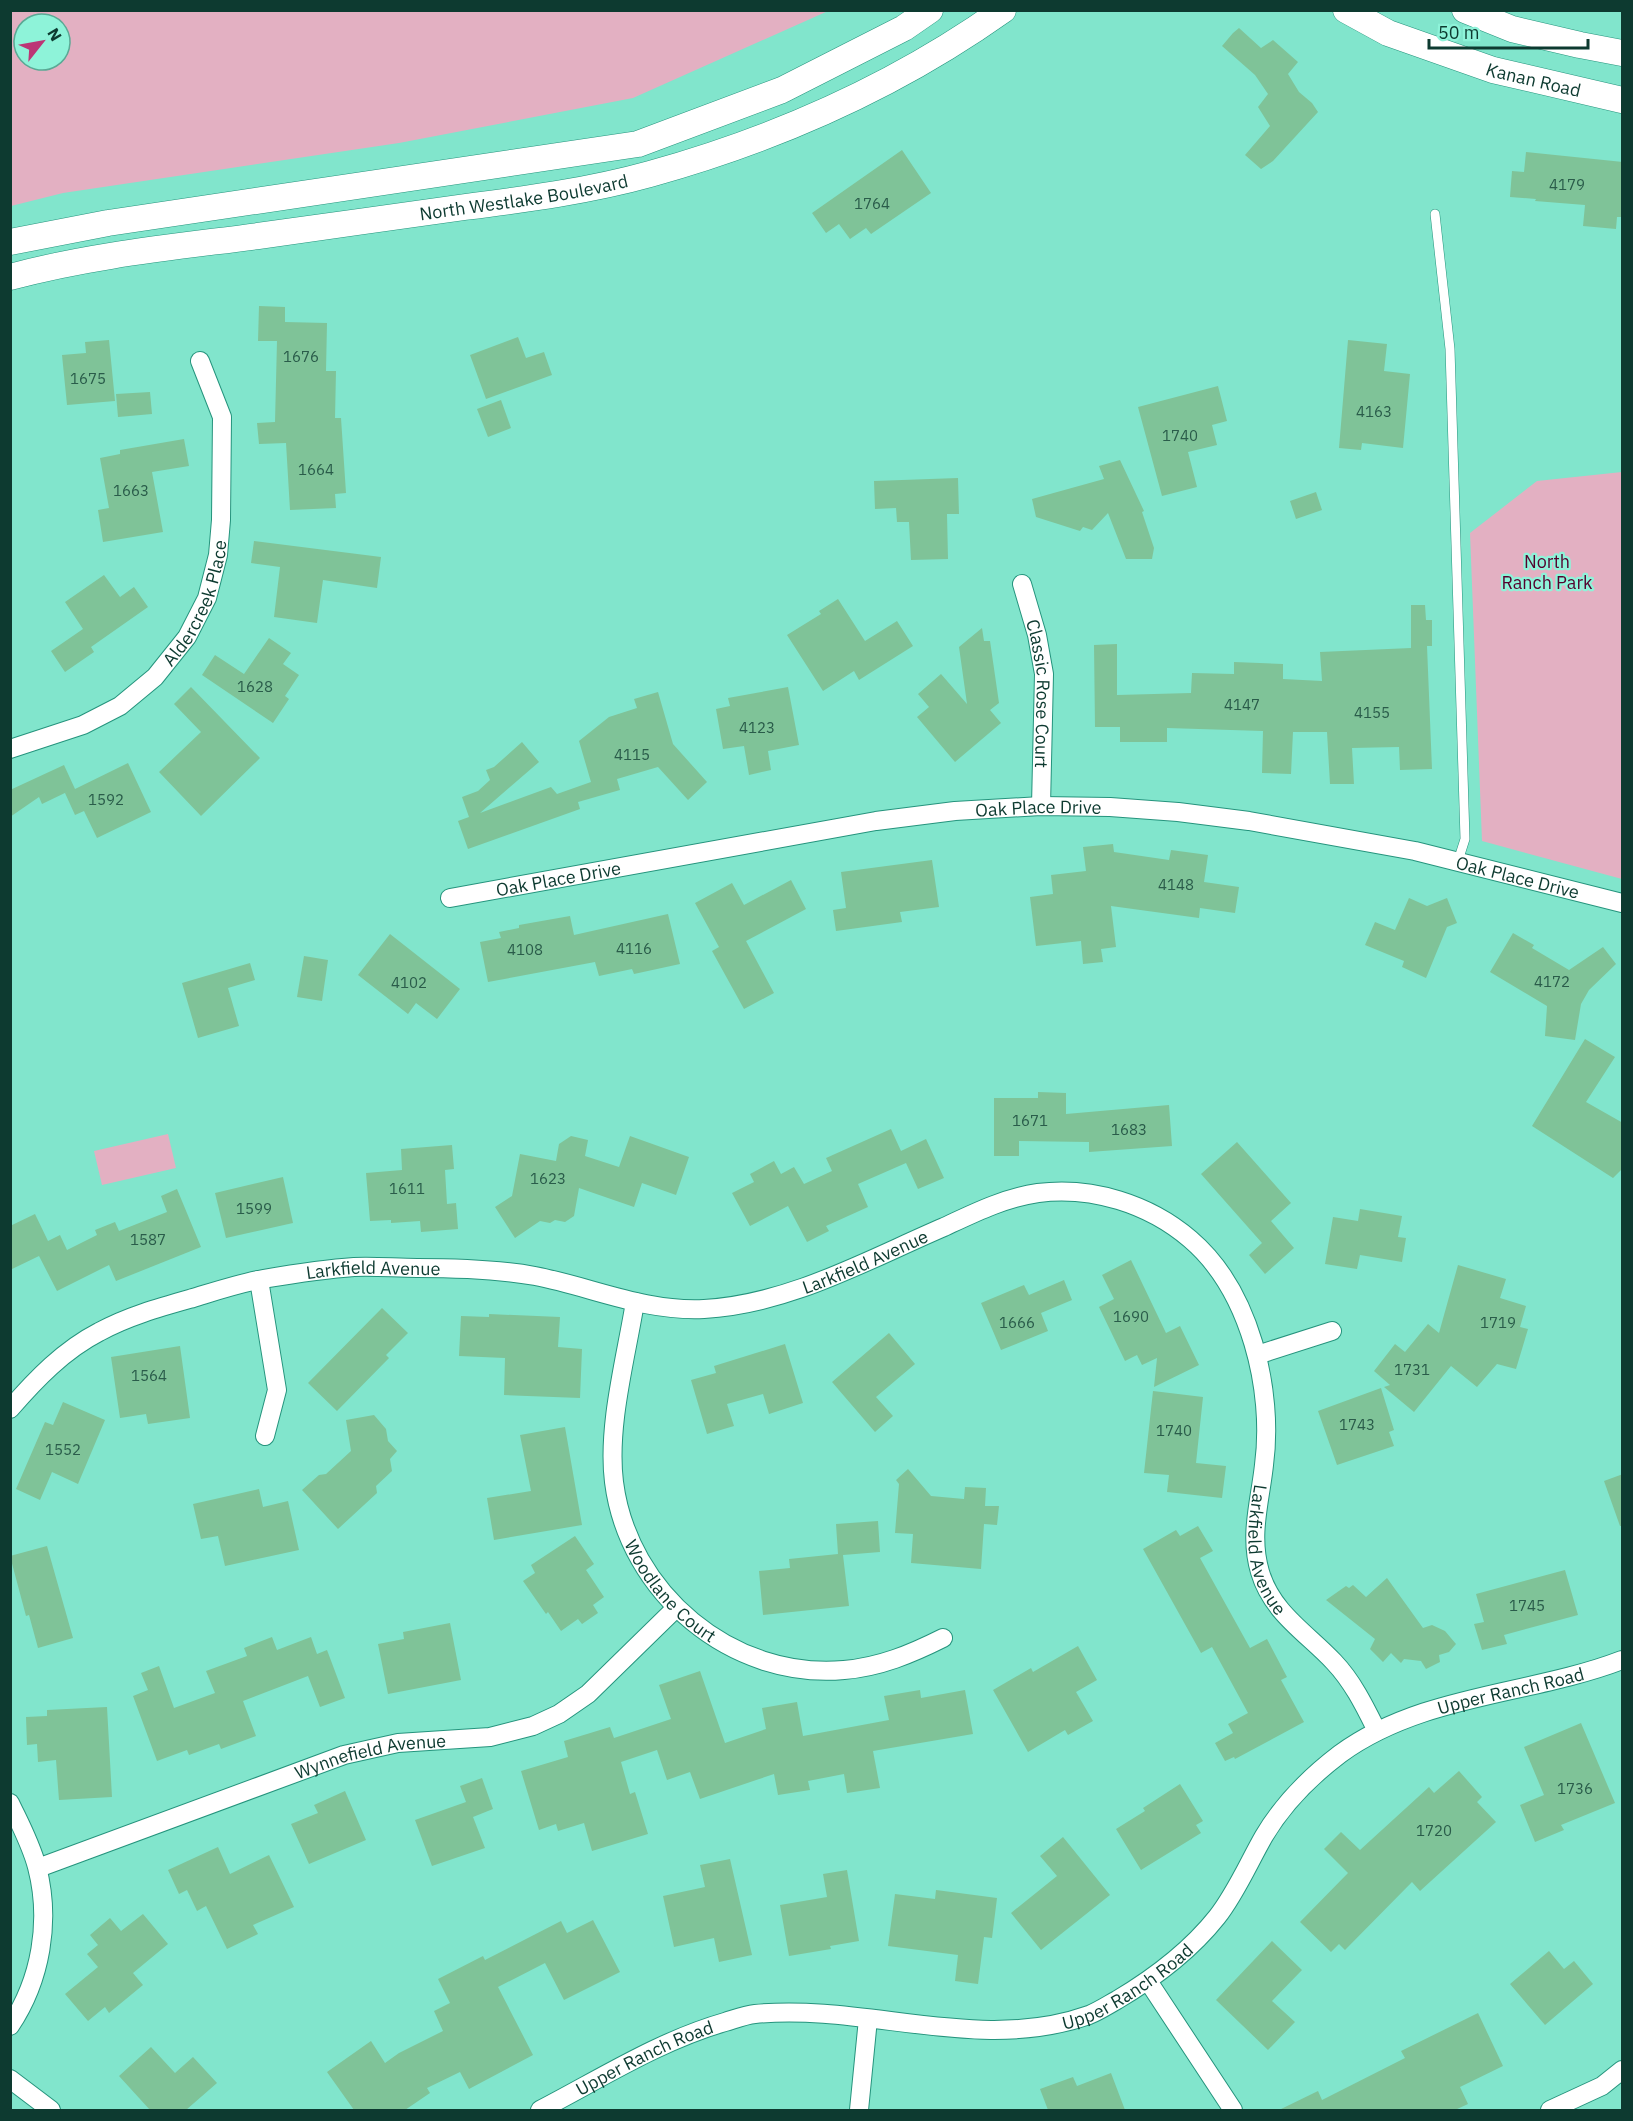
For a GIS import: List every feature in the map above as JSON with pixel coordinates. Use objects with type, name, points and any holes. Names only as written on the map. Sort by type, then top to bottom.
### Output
[{"type":"main road","name":"North Westlake Boulevard","points":[[10,242],[108,223],[638,144],[782,90],[904,28],[930,10]]},
{"type":"main road","name":"North Westlake Boulevard","points":[[10,277],[42,268],[117,255],[551,196],[648,175],[737,147],[797,124],[850,100],[922,62],[1004,10]]},
{"type":"main road","name":"Kanan Road","points":[[1346,10],[1388,33],[1493,70],[1623,100]]},
{"type":"main road","points":[[1465,10],[1512,29],[1623,53]]},
{"type":"street","name":"Aldercreek Place","points":[[10,749],[83,725],[120,706],[155,677],[187,637],[207,598],[218,555],[220,532],[222,417],[200,361]]},
{"type":"street","name":"Classic Rose Court","points":[[1022,584],[1037,635],[1044,674],[1041,806]]},
{"type":"street","name":"Oak Place Drive","points":[[450,898],[876,821],[955,811],[1041,806],[1110,807],[1178,812],[1249,821],[1414,851],[1623,903]]},
{"type":"street","name":"Larkfield Avenue","points":[[10,1409],[38,1376],[94,1334],[135,1316],[259,1280],[353,1267],[463,1267],[536,1276],[635,1302],[671,1308],[704,1309],[766,1300],[806,1287],[1001,1202],[1039,1193],[1078,1192],[1111,1197],[1163,1220],[1191,1240],[1210,1260],[1228,1285],[1257,1355],[1264,1389],[1267,1424],[1264,1463],[1254,1523],[1254,1545],[1260,1572],[1270,1597],[1288,1619],[1332,1659],[1346,1676],[1377,1731]]},
{"type":"street","points":[[259,1280],[277,1390],[265,1436]]},
{"type":"street","name":"Woodlane Court","points":[[635,1302],[615,1423],[612,1456],[614,1484],[623,1521],[636,1552],[654,1582],[676,1608],[704,1632],[739,1651],[776,1664],[809,1670],[843,1670],[879,1665],[911,1654],[943,1638]]},
{"type":"street","points":[[1257,1355],[1332,1331]]},
{"type":"street","name":"Wynnefield Avenue","points":[[38,1868],[344,1755],[398,1743],[490,1737],[533,1726],[560,1714],[588,1694],[676,1608]]},
{"type":"street","name":"Upper Ranch Road","points":[[540,2110],[674,2039],[750,2015],[795,2011],[942,2028],[1008,2031],[1053,2024],[1091,2014],[1148,1982],[1218,1916],[1266,1832],[1300,1789],[1340,1754],[1377,1731],[1429,1711],[1590,1672],[1623,1659]]},
{"type":"street","points":[[10,1803],[28,1840],[38,1868],[44,1919],[38,1968],[21,2010],[10,2026]]},
{"type":"street","points":[[1148,1982],[1233,2110]]},
{"type":"street","points":[[859,2110],[868,2019]]},
{"type":"street","points":[[1550,2110],[1602,2086],[1623,2070]]},
{"type":"street","points":[[10,2079],[51,2110]]},
{"type":"lane","points":[[1435,214],[1450,349],[1465,839],[1458,861]]},
{"type":"green space","points":[[11,10],[828,11],[633,98],[399,143],[63,193],[11,206]]},
{"type":"green space","name":"North Ranch Park","points":[[1622,472],[1622,879],[1482,841],[1470,533],[1537,481]]},
{"type":"green space","points":[[168,1134],[176,1168],[102,1185],[94,1151]]},
{"type":"building","points":[[1239,28],[1261,48],[1273,40],[1298,62],[1288,74],[1299,92],[1312,103],[1318,112],[1273,161],[1261,169],[1245,155],[1270,126],[1258,107],[1268,94],[1255,75],[1222,46]]},
{"type":"building","points":[[902,150],[931,193],[871,234],[866,228],[850,239],[839,224],[826,233],[812,213]]},
{"type":"building","points":[[1526,152],[1623,162],[1623,217],[1617,217],[1616,229],[1583,226],[1585,205],[1510,197],[1512,171],[1524,172]]},
{"type":"building","points":[[259,306],[285,307],[285,322],[327,323],[326,371],[336,371],[335,418],[341,418],[346,493],[335,494],[336,508],[290,510],[286,443],[259,444],[257,423],[275,422],[277,341],[258,341]]},
{"type":"building","points":[[518,337],[526,358],[544,352],[552,375],[486,399],[470,355]]},
{"type":"building","points":[[109,340],[115,401],[67,405],[62,355],[86,353],[85,342]]},
{"type":"building","points":[[1348,340],[1387,344],[1384,371],[1410,374],[1403,448],[1362,443],[1361,450],[1339,448]]},
{"type":"building","points":[[1218,386],[1227,421],[1212,425],[1217,445],[1188,452],[1197,487],[1162,496],[1138,407]]},
{"type":"building","points":[[150,392],[152,414],[118,417],[116,394]]},
{"type":"building","points":[[501,400],[511,428],[488,437],[477,409]]},
{"type":"building","points":[[184,439],[189,466],[152,472],[163,532],[103,542],[98,510],[109,508],[100,458],[120,454],[120,450]]},
{"type":"building","points":[[1120,460],[1144,511],[1142,512],[1154,548],[1152,559],[1126,559],[1108,513],[1092,530],[1083,527],[1080,531],[1036,517],[1032,499],[1104,479],[1099,466]]},
{"type":"building","points":[[958,478],[959,514],[947,514],[948,559],[911,560],[909,522],[897,522],[896,508],[875,509],[874,481]]},
{"type":"building","points":[[1316,492],[1322,510],[1296,519],[1290,501]]},
{"type":"building","points":[[254,541],[381,557],[377,588],[323,580],[317,623],[274,617],[280,567],[251,563]]},
{"type":"building","points":[[104,575],[120,597],[134,587],[148,607],[91,647],[94,652],[65,672],[51,651],[83,629],[65,602]]},
{"type":"building","points":[[838,599],[865,641],[897,621],[913,646],[859,680],[854,671],[823,691],[787,635],[821,614],[819,611]]},
{"type":"building","points":[[1411,605],[1425,605],[1426,620],[1432,620],[1432,646],[1427,646],[1432,769],[1400,770],[1399,747],[1352,748],[1354,784],[1330,784],[1327,732],[1293,732],[1291,774],[1262,773],[1263,731],[1167,728],[1167,742],[1120,742],[1120,727],[1095,727],[1094,645],[1117,644],[1117,695],[1191,693],[1192,673],[1234,674],[1234,662],[1283,664],[1283,679],[1322,681],[1320,652],[1411,648]]},
{"type":"building","points":[[982,628],[984,641],[990,641],[999,703],[990,710],[1001,723],[955,762],[917,717],[929,707],[918,694],[941,674],[967,704],[959,647]]},
{"type":"building","points":[[269,638],[291,653],[283,664],[299,675],[285,696],[289,699],[273,723],[202,675],[215,655],[244,674]]},
{"type":"building","points":[[191,687],[260,758],[201,816],[159,772],[201,732],[174,704]]},
{"type":"building","points":[[788,687],[799,745],[768,751],[771,770],[749,775],[744,746],[723,749],[716,709],[730,706],[728,698]]},
{"type":"building","points":[[658,692],[673,744],[707,782],[688,800],[658,767],[617,779],[620,790],[578,802],[580,809],[468,849],[458,821],[469,817],[462,797],[478,791],[490,780],[486,770],[494,767],[522,742],[539,762],[480,813],[551,787],[557,794],[591,782],[579,741],[609,717],[637,708],[634,699]]},
{"type":"building","points":[[128,763],[151,812],[97,838],[84,811],[75,815],[65,793],[69,791],[42,804],[39,797],[10,817],[10,790],[64,765],[75,789]]},
{"type":"building","points":[[1113,844],[1114,852],[1169,860],[1171,850],[1208,855],[1204,882],[1239,887],[1235,913],[1200,908],[1199,918],[1111,906],[1116,947],[1101,949],[1103,962],[1083,964],[1081,941],[1036,946],[1030,897],[1053,894],[1051,875],[1086,871],[1083,847]]},
{"type":"building","points":[[932,860],[939,907],[900,912],[902,922],[836,931],[833,910],[846,908],[841,872]]},
{"type":"building","points":[[791,880],[806,909],[746,941],[774,993],[744,1009],[712,951],[719,947],[695,903],[732,883],[744,905]]},
{"type":"building","points":[[1409,898],[1427,906],[1447,898],[1457,923],[1447,927],[1426,978],[1402,967],[1404,961],[1365,945],[1375,922],[1395,930]]},
{"type":"building","points":[[668,914],[680,964],[634,974],[632,969],[599,976],[595,962],[488,982],[480,942],[501,938],[499,932],[519,928],[519,925],[570,916],[574,935]]},
{"type":"building","points":[[1513,933],[1534,945],[1532,948],[1569,970],[1603,947],[1616,964],[1589,990],[1581,1004],[1575,1040],[1545,1036],[1547,1006],[1490,972]]},
{"type":"building","points":[[390,934],[460,989],[437,1019],[416,1003],[408,1014],[358,975]]},
{"type":"building","points":[[304,956],[328,960],[322,1001],[297,997]]},
{"type":"building","points":[[250,963],[255,980],[228,988],[239,1026],[198,1038],[182,983]]},
{"type":"building","points":[[1585,1039],[1615,1057],[1586,1102],[1623,1123],[1623,1168],[1613,1178],[1532,1126]]},
{"type":"building","points":[[1038,1092],[1066,1093],[1066,1114],[1169,1105],[1172,1146],[1089,1152],[1089,1142],[1019,1141],[1019,1156],[994,1156],[994,1098],[1038,1098]]},
{"type":"building","points":[[891,1129],[901,1151],[926,1139],[944,1178],[918,1189],[906,1163],[858,1184],[868,1207],[826,1226],[829,1231],[807,1242],[788,1206],[750,1226],[732,1193],[754,1182],[750,1174],[774,1161],[781,1174],[794,1167],[804,1184],[832,1171],[826,1158]]},
{"type":"building","points":[[571,1136],[588,1140],[585,1156],[619,1167],[630,1136],[689,1157],[676,1195],[642,1183],[634,1207],[579,1188],[574,1216],[565,1222],[540,1221],[515,1238],[495,1207],[512,1196],[520,1154],[556,1161],[559,1144]]},
{"type":"building","points":[[1237,1142],[1291,1203],[1271,1221],[1294,1248],[1265,1274],[1249,1255],[1262,1243],[1201,1174]]},
{"type":"building","points":[[452,1145],[454,1169],[445,1170],[447,1204],[456,1203],[458,1229],[421,1232],[420,1221],[391,1223],[391,1220],[370,1221],[366,1173],[402,1170],[401,1149]]},
{"type":"building","points":[[283,1177],[293,1223],[226,1238],[215,1193]]},
{"type":"building","points":[[177,1189],[201,1247],[116,1281],[109,1265],[57,1291],[39,1256],[10,1270],[10,1226],[35,1214],[48,1241],[60,1235],[67,1250],[97,1235],[95,1230],[115,1222],[119,1231],[167,1212],[161,1196]]},
{"type":"building","points":[[1360,1209],[1402,1216],[1398,1237],[1406,1238],[1402,1262],[1360,1255],[1357,1269],[1325,1264],[1333,1217],[1358,1221]]},
{"type":"building","points":[[1131,1260],[1166,1333],[1180,1326],[1199,1365],[1154,1387],[1157,1358],[1142,1365],[1137,1355],[1125,1361],[1099,1307],[1114,1299],[1102,1275]]},
{"type":"building","points":[[1458,1265],[1506,1279],[1500,1298],[1526,1306],[1520,1327],[1528,1329],[1516,1369],[1497,1364],[1477,1387],[1451,1366],[1414,1412],[1384,1387],[1390,1385],[1374,1371],[1395,1344],[1405,1352],[1428,1324],[1439,1333]]},
{"type":"building","points":[[1064,1280],[1072,1300],[1041,1313],[1048,1331],[1001,1350],[981,1303],[1024,1285],[1029,1295]]},
{"type":"building","points":[[382,1308],[408,1333],[386,1355],[389,1358],[337,1411],[308,1383]]},
{"type":"building","points":[[489,1314],[560,1317],[558,1347],[582,1349],[580,1398],[504,1395],[505,1358],[459,1356],[461,1316],[489,1317]]},
{"type":"building","points":[[889,1333],[915,1364],[876,1397],[893,1416],[875,1432],[832,1382]]},
{"type":"building","points":[[785,1344],[803,1403],[769,1414],[763,1394],[727,1404],[734,1426],[707,1434],[691,1380],[716,1373],[714,1366]]},
{"type":"building","points":[[180,1346],[190,1418],[148,1424],[146,1414],[120,1418],[111,1357]]},
{"type":"building","points":[[1381,1388],[1394,1430],[1389,1432],[1394,1446],[1337,1465],[1318,1411]]},
{"type":"building","points":[[1153,1391],[1203,1397],[1196,1463],[1226,1466],[1222,1498],[1167,1492],[1169,1475],[1144,1473]]},
{"type":"building","points":[[63,1402],[105,1420],[78,1484],[52,1472],[40,1500],[16,1489],[45,1422],[53,1425]]},
{"type":"building","points":[[374,1415],[386,1429],[388,1441],[397,1451],[390,1459],[392,1471],[376,1486],[377,1493],[338,1529],[302,1490],[319,1475],[326,1474],[351,1451],[346,1420]]},
{"type":"building","points":[[565,1427],[582,1525],[494,1540],[487,1498],[531,1491],[520,1435]]},
{"type":"building","points":[[908,1469],[931,1496],[964,1499],[965,1487],[986,1488],[985,1506],[999,1506],[997,1525],[984,1524],[981,1569],[911,1563],[913,1534],[895,1533],[899,1484],[896,1480]]},
{"type":"building","points":[[1623,1474],[1623,1526],[1620,1526],[1604,1481]]},
{"type":"building","points":[[259,1489],[263,1507],[288,1501],[299,1550],[225,1566],[218,1536],[201,1539],[193,1504]]},
{"type":"building","points":[[878,1521],[880,1552],[843,1555],[849,1606],[763,1615],[759,1571],[790,1568],[789,1559],[838,1554],[836,1524]]},
{"type":"building","points":[[1198,1526],[1213,1551],[1200,1558],[1250,1648],[1267,1639],[1287,1677],[1281,1680],[1304,1722],[1235,1759],[1234,1757],[1225,1761],[1215,1743],[1233,1733],[1228,1724],[1248,1713],[1212,1647],[1201,1653],[1143,1549],[1176,1530],[1180,1536]]},
{"type":"building","points":[[575,1536],[594,1564],[586,1570],[604,1597],[593,1605],[598,1613],[582,1624],[578,1619],[561,1631],[523,1581],[535,1573],[531,1565]]},
{"type":"building","points":[[47,1546],[73,1638],[38,1648],[29,1615],[26,1616],[10,1556]]},
{"type":"building","points":[[1565,1570],[1578,1615],[1504,1635],[1507,1644],[1482,1650],[1474,1624],[1484,1622],[1476,1594]]},
{"type":"building","points":[[1387,1578],[1423,1628],[1432,1625],[1445,1631],[1456,1644],[1449,1652],[1439,1655],[1440,1662],[1426,1669],[1421,1661],[1404,1659],[1401,1663],[1391,1653],[1383,1662],[1370,1649],[1375,1639],[1326,1600],[1346,1586],[1349,1588],[1353,1585],[1366,1597]]},
{"type":"building","points":[[450,1623],[461,1680],[388,1694],[378,1644],[404,1639],[403,1632]]},
{"type":"building","points":[[272,1637],[277,1650],[311,1637],[317,1654],[327,1650],[345,1698],[320,1707],[308,1676],[243,1701],[256,1736],[221,1749],[219,1744],[189,1755],[187,1750],[157,1761],[133,1696],[148,1690],[141,1673],[159,1666],[174,1708],[215,1693],[206,1671],[247,1656],[244,1648]]},
{"type":"building","points":[[1078,1646],[1097,1680],[1076,1692],[1093,1721],[1068,1735],[1065,1730],[1028,1752],[993,1690],[1031,1668],[1033,1672]]},
{"type":"building","points":[[700,1671],[725,1743],[766,1729],[762,1708],[797,1702],[803,1736],[889,1720],[884,1696],[920,1690],[921,1698],[965,1690],[973,1734],[873,1751],[880,1788],[847,1793],[844,1774],[808,1781],[810,1790],[778,1795],[774,1774],[700,1799],[690,1772],[667,1780],[657,1750],[621,1762],[630,1794],[635,1792],[648,1834],[592,1851],[584,1823],[558,1831],[556,1824],[539,1830],[521,1771],[568,1757],[564,1741],[610,1727],[614,1738],[671,1719],[659,1685]]},
{"type":"building","points":[[107,1707],[112,1797],[59,1800],[56,1760],[38,1762],[37,1744],[27,1745],[26,1717],[47,1716],[47,1710]]},
{"type":"building","points":[[1581,1723],[1615,1803],[1561,1825],[1564,1830],[1535,1842],[1520,1805],[1544,1795],[1524,1747]]},
{"type":"building","points":[[1459,1771],[1482,1797],[1477,1802],[1496,1822],[1420,1891],[1412,1882],[1345,1950],[1339,1944],[1331,1952],[1300,1922],[1348,1873],[1324,1849],[1341,1832],[1360,1850],[1429,1787],[1434,1793]]},
{"type":"building","points":[[482,1778],[493,1809],[473,1817],[485,1848],[432,1866],[415,1820],[466,1802],[460,1786]]},
{"type":"building","points":[[1180,1784],[1203,1821],[1196,1825],[1201,1833],[1141,1870],[1116,1829],[1145,1811],[1143,1808]]},
{"type":"building","points":[[345,1791],[366,1840],[309,1864],[291,1824],[318,1813],[314,1805]]},
{"type":"building","points":[[1063,1837],[1110,1895],[1041,1950],[1011,1913],[1057,1876],[1040,1856]]},
{"type":"building","points":[[218,1847],[230,1874],[269,1855],[294,1907],[253,1925],[258,1934],[227,1949],[206,1906],[197,1911],[187,1890],[179,1894],[168,1870]]},
{"type":"building","points":[[730,1859],[752,1955],[719,1962],[714,1938],[674,1947],[663,1896],[705,1887],[700,1865]]},
{"type":"building","points":[[847,1870],[859,1941],[830,1946],[831,1949],[789,1956],[780,1905],[827,1897],[823,1874]]},
{"type":"building","points":[[936,1890],[997,1898],[992,1938],[984,1937],[978,1984],[955,1981],[958,1955],[888,1946],[895,1894],[935,1899]]},
{"type":"building","points":[[143,1914],[168,1944],[133,1973],[143,1985],[109,2013],[105,2007],[88,2021],[65,1994],[98,1967],[87,1954],[98,1945],[90,1935],[110,1918],[121,1931]]},
{"type":"building","points":[[593,1920],[620,1972],[564,2000],[545,1963],[498,1987],[533,2055],[469,2089],[460,2072],[427,2088],[430,2093],[405,2110],[354,2110],[327,2072],[371,2041],[385,2063],[399,2053],[443,2031],[434,2011],[450,2003],[438,1979],[483,1956],[485,1960],[561,1921],[567,1933]]},
{"type":"building","points":[[1272,1941],[1302,1970],[1272,2001],[1295,2022],[1268,2050],[1216,2000]]},
{"type":"building","points":[[1549,1951],[1564,1969],[1574,1961],[1593,1984],[1545,2025],[1510,1984]]},
{"type":"building","points":[[1478,2013],[1503,2066],[1460,2087],[1468,2104],[1455,2110],[1279,2110],[1318,2091],[1322,2100],[1405,2058],[1401,2051]]},
{"type":"building","points":[[151,2047],[175,2073],[193,2057],[217,2083],[186,2110],[150,2110],[119,2076]]},
{"type":"building","points":[[1111,2073],[1125,2110],[1048,2110],[1040,2089],[1073,2077],[1077,2086]]}]
